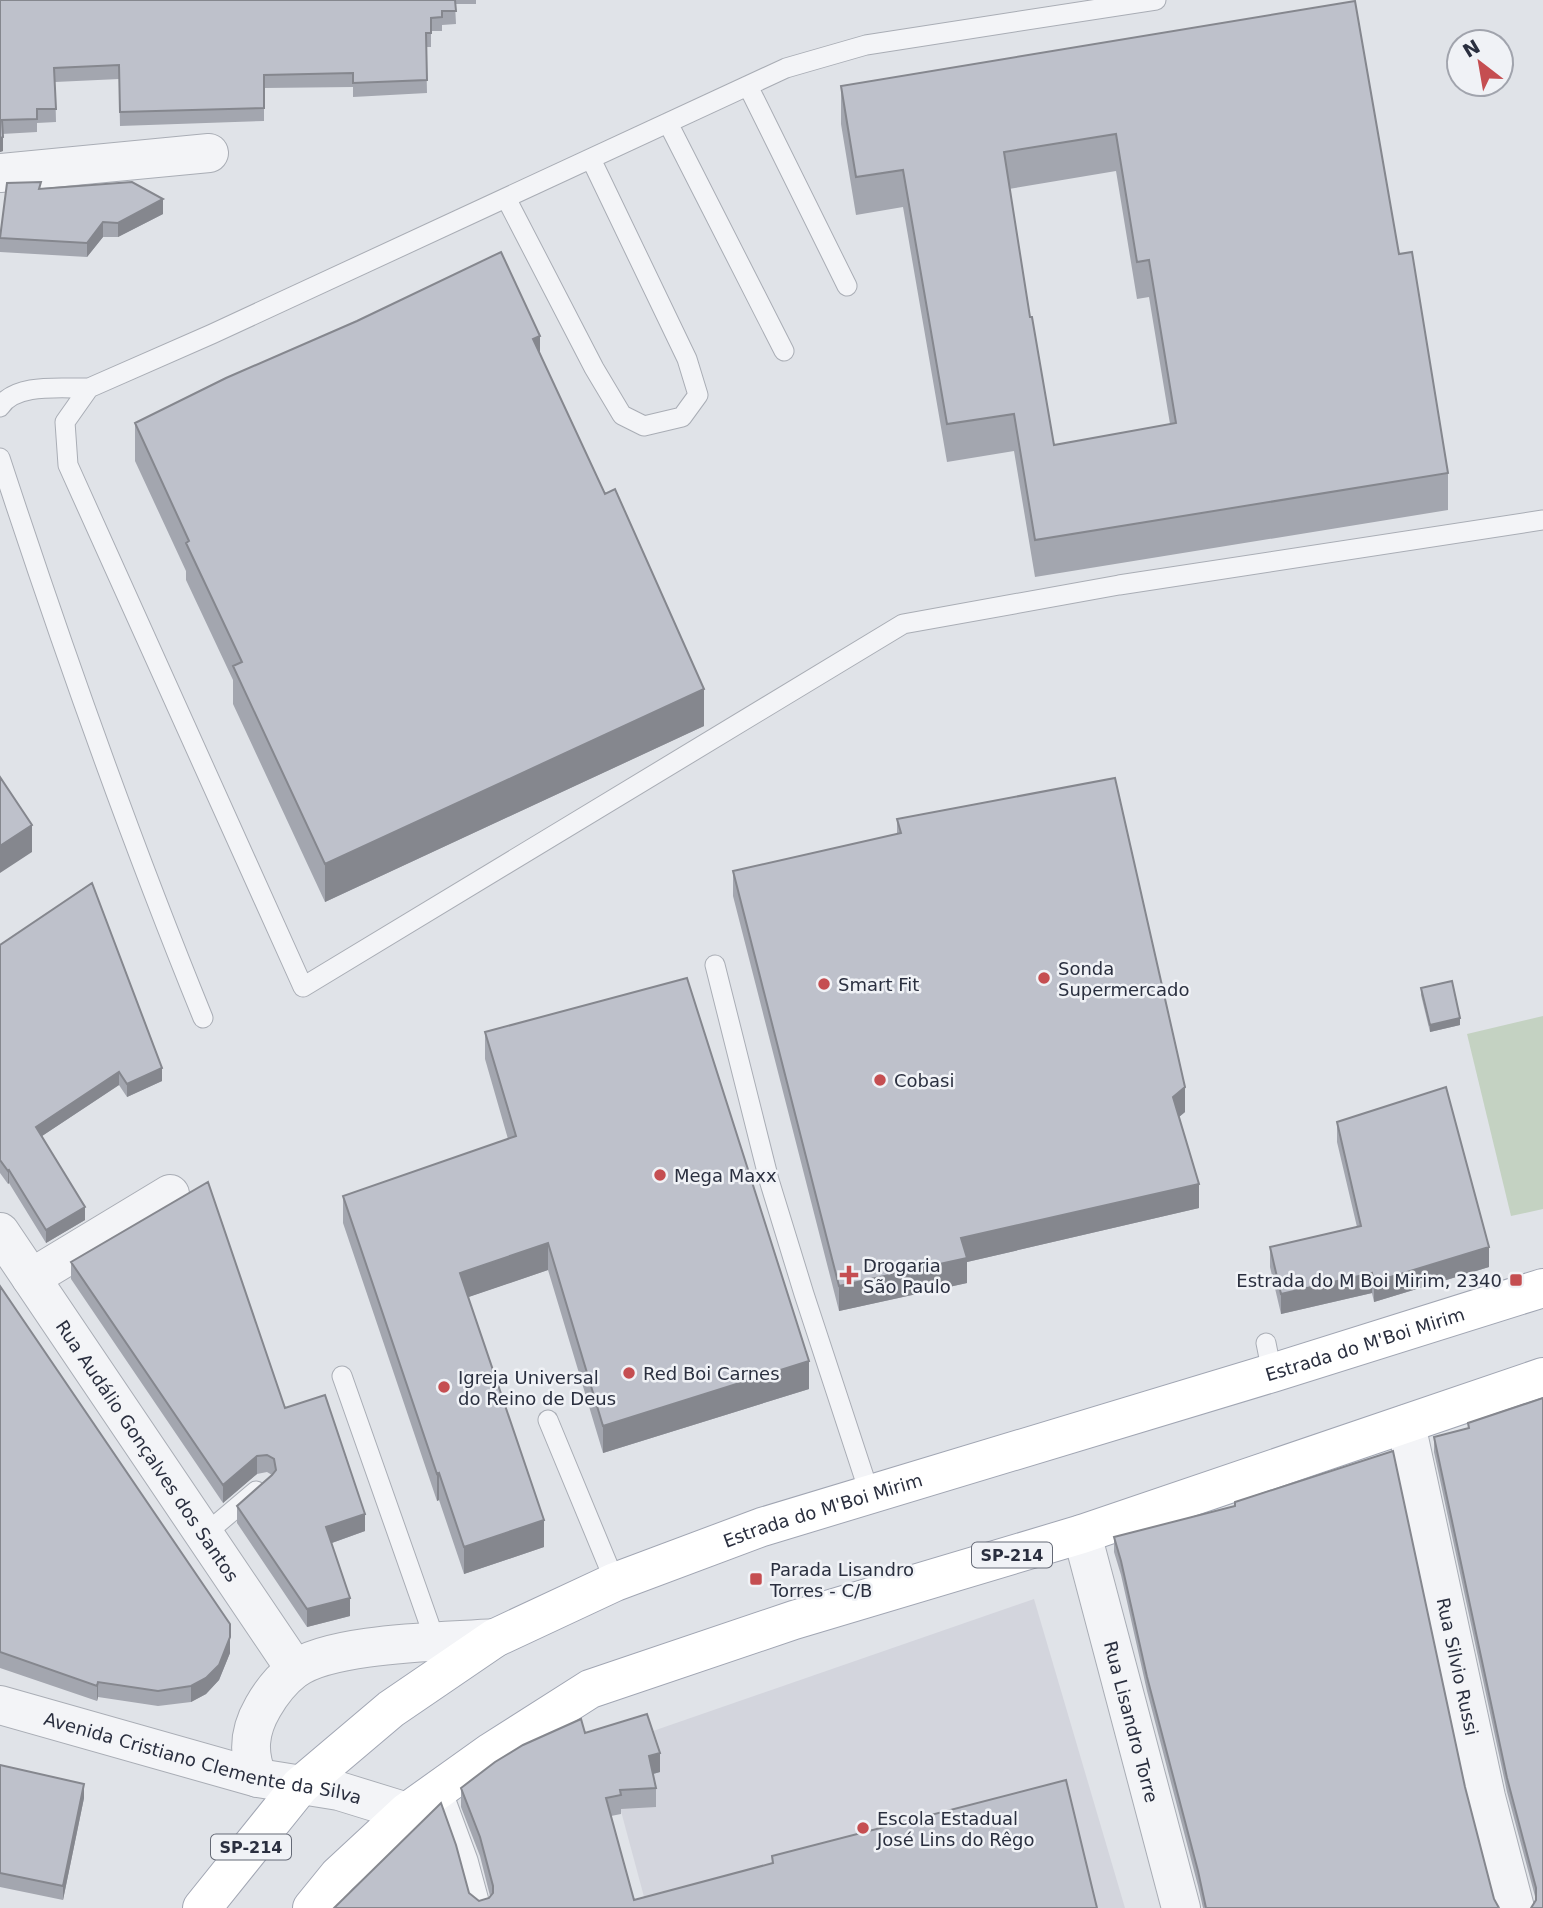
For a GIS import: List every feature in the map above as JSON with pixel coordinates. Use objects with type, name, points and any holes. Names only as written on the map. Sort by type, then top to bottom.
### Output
[{"type":"main road","name":"Estrada do M'Boi Mirim","points":[[202,1908],[300,1786],[391,1709],[495,1638],[615,1582],[762,1527],[870,1495],[1269,1358],[1543,1288]]},
{"type":"main road","name":"SP-214","points":[[312,1908],[338,1876],[407,1812],[491,1752],[590,1689],[794,1620],[1082,1534],[1543,1377]]},
{"type":"street","points":[[0,173],[209,153]]},
{"type":"street","points":[[31,1278],[170,1194]]},
{"type":"street","name":"Rua Audálio Gonçalves dos Santos","points":[[0,1232],[295,1669]]},
{"type":"street","name":"Rua Silvio Russi","points":[[1406,1424],[1486,1797],[1515,1908]]},
{"type":"street","name":"Rua Lisandro Torre","points":[[1082,1534],[1181,1908]]},
{"type":"street","points":[[258,1778],[251,1760],[251,1735],[258,1714],[271,1692],[295,1669],[341,1651],[495,1638]]},
{"type":"street","name":"Avenida Cristiano Clemente da Silva","points":[[0,1705],[258,1778],[339,1791],[407,1812]]},
{"type":"lane","points":[[0,407],[6,398],[27,391],[89,388],[212,334],[786,68],[866,45],[1156,0]]},
{"type":"lane","points":[[748,86],[847,286]]},
{"type":"lane","points":[[668,123],[784,351]]},
{"type":"lane","points":[[506,198],[594,368],[622,415],[644,426],[682,417],[698,395],[687,359],[590,159]]},
{"type":"lane","points":[[89,388],[65,422],[68,465],[303,987],[903,624],[1119,585],[1543,520]]},
{"type":"lane","points":[[0,458],[45,596],[120,807],[203,1018]]},
{"type":"lane","points":[[715,965],[769,1180],[870,1495]]},
{"type":"lane","points":[[342,1376],[436,1643]]},
{"type":"lane","points":[[548,1420],[615,1582]]},
{"type":"lane","points":[[204,1535],[264,1484]]},
{"type":"lane","points":[[441,1787],[468,1860],[481,1908]]},
{"type":"shaded area","name":"Escola Estadual José Lins do Rêgo","points":[[1034,1599],[1125,1908],[647,1908],[604,1748]]},
{"type":"green space","points":[[1543,1016],[1543,1209],[1511,1216],[1467,1034]]},
{"type":"building","points":[[0,0],[455,0],[456,11],[442,11],[442,17],[431,18],[431,33],[426,33],[427,80],[353,83],[353,73],[264,75],[264,108],[120,112],[119,65],[54,68],[56,109],[37,109],[37,119],[2,120],[3,137],[0,138]]},
{"type":"building","points":[[1355,1],[1399,254],[1412,252],[1448,473],[1035,540],[1014,414],[947,424],[903,170],[856,177],[841,86]],"holes":[[[1116,134],[1137,262],[1149,260],[1176,423],[1054,445],[1030,317],[1004,152]]]},
{"type":"building","points":[[41,182],[39,189],[132,182],[163,199],[118,223],[103,222],[87,243],[0,238],[7,183]]},
{"type":"building","points":[[501,252],[540,336],[533,339],[605,494],[615,489],[704,689],[325,864],[233,666],[242,662],[186,543],[189,541],[135,423],[226,378],[357,321]]},
{"type":"building","points":[[0,777],[32,825],[0,846]]},
{"type":"building","points":[[1115,778],[1185,1087],[1173,1097],[1199,1184],[961,1238],[967,1258],[839,1286],[733,871],[901,833],[897,819]]},
{"type":"building","points":[[92,883],[162,1068],[127,1084],[119,1072],[36,1127],[85,1207],[46,1230],[0,1160],[0,945]]},
{"type":"building","points":[[687,978],[809,1361],[603,1426],[548,1243],[460,1273],[544,1520],[464,1547],[343,1196],[516,1136],[485,1032]]},
{"type":"building","points":[[1452,981],[1460,1018],[1430,1025],[1421,988]]},
{"type":"building","points":[[1446,1087],[1489,1247],[1374,1282],[1372,1273],[1281,1294],[1270,1247],[1361,1226],[1337,1122]]},
{"type":"building","points":[[208,1182],[285,1408],[325,1395],[365,1514],[326,1527],[350,1598],[307,1609],[237,1506],[276,1470],[274,1459],[267,1455],[257,1456],[223,1485],[71,1262]]},
{"type":"building","points":[[0,1286],[230,1624],[230,1637],[219,1665],[206,1678],[191,1686],[158,1691],[98,1682],[97,1686],[0,1652]]},
{"type":"building","points":[[1543,1398],[1543,1908],[1531,1908],[1536,1900],[1536,1888],[1507,1778],[1434,1437],[1469,1428],[1468,1423]]},
{"type":"building","points":[[1393,1451],[1465,1787],[1494,1899],[1499,1908],[1206,1908],[1114,1537],[1235,1506],[1235,1502]]},
{"type":"building","points":[[647,1714],[660,1753],[649,1756],[656,1788],[620,1790],[621,1795],[606,1798],[634,1900],[773,1863],[772,1856],[1066,1780],[1097,1908],[334,1908],[441,1803],[469,1893],[479,1901],[489,1898],[493,1893],[493,1886],[480,1837],[461,1788],[523,1745],[581,1719],[585,1733]]},
{"type":"building","points":[[0,1765],[84,1784],[63,1886],[0,1873]]},
{"type":"place","name":"Sonda Supermercado","points":[[1044,978]]},
{"type":"place","name":"Smart Fit","points":[[824,984]]},
{"type":"place","name":"Cobasi","points":[[880,1080]]},
{"type":"place","name":"Mega Maxx","points":[[660,1175]]},
{"type":"place","name":"Drogaria São Paulo","points":[[849,1275]]},
{"type":"place","name":"Estrada do M Boi Mirim, 2340","points":[[1516,1280]]},
{"type":"place","name":"Red Boi Carnes","points":[[629,1373]]},
{"type":"place","name":"Igreja Universal do Reino de Deus","points":[[444,1387]]},
{"type":"place","name":"Parada Lisandro Torres - C/B","points":[[756,1579]]},
{"type":"place","name":"Escola Estadual José Lins do Rêgo","points":[[863,1828]]}]
